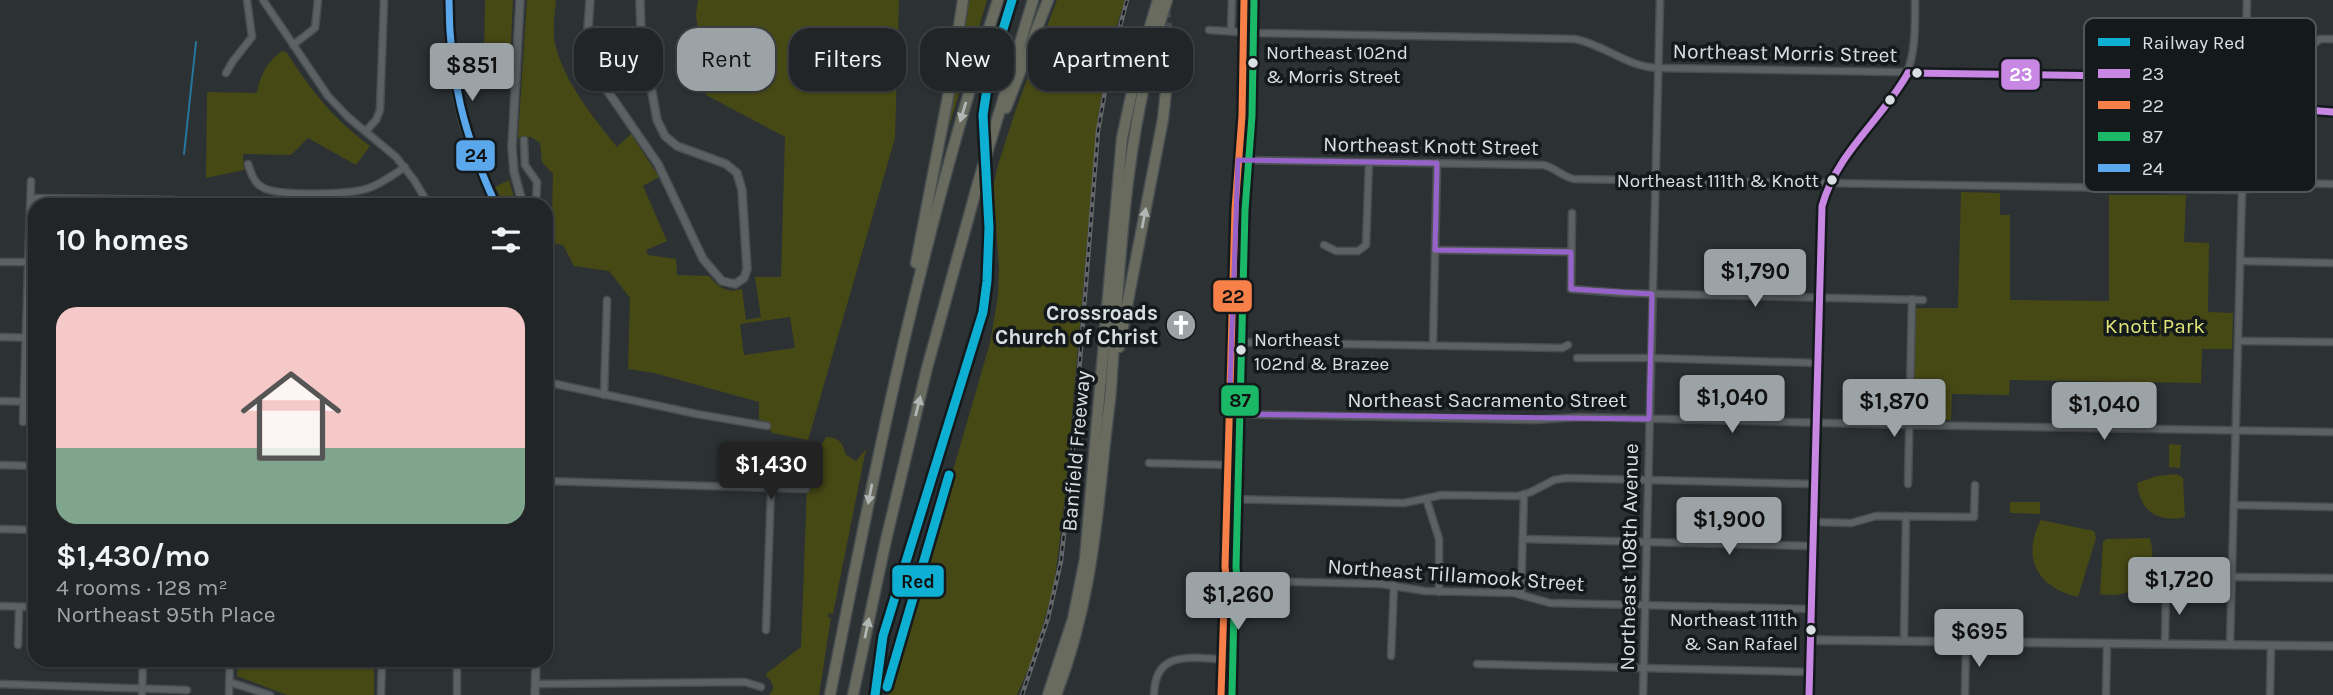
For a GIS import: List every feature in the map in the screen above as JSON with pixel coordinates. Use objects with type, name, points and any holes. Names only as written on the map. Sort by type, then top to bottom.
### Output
[{"type":"highway","points":[[916,284],[916,256],[947,106],[963,0]]},
{"type":"highway","points":[[830,695],[885,418],[916,284],[998,0]]},
{"type":"highway","points":[[853,695],[924,380],[959,248],[1033,0]]},
{"type":"highway","points":[[997,120],[1008,105],[1048,0]]},
{"type":"highway","points":[[1143,28],[1151,0]]},
{"type":"highway","name":"Banfield Freeway","points":[[1150,28],[1158,0]]},
{"type":"highway","name":"Banfield Freeway","points":[[1056,695],[1075,640],[1089,580],[1111,391],[1117,283],[1132,145],[1143,85],[1162,17],[1170,0]]},
{"type":"highway","name":"Banfield Freeway","points":[[1048,695],[1073,619],[1085,559],[1122,138],[1132,91]]},
{"type":"highway","points":[[1111,391],[1166,91]]},
{"type":"main road","points":[[1222,695],[1224,603],[1220,599],[1220,588],[1225,580],[1244,0]]},
{"type":"street","points":[[226,73],[252,37],[247,0]]},
{"type":"street","points":[[263,0],[328,96],[405,167],[425,198]]},
{"type":"street","points":[[293,45],[316,28],[318,0]]},
{"type":"street","points":[[366,131],[376,120],[380,110],[383,0]]},
{"type":"street","points":[[449,0],[449,54],[460,116],[475,160],[493,198]]},
{"type":"street","points":[[520,0],[512,147],[514,172],[521,198]]},
{"type":"street","points":[[590,0],[587,44],[592,67],[658,164],[703,259],[722,281],[735,284],[744,278],[747,269],[740,182],[731,167],[682,148],[670,140],[661,129],[653,104],[640,20],[640,0]]},
{"type":"street","points":[[1231,30],[1232,0]]},
{"type":"street","name":"Northeast 108th Avenue","points":[[1643,695],[1660,0]]},
{"type":"street","points":[[1809,695],[1821,214],[1828,183],[1843,159],[1894,96],[1908,73],[1914,47],[1915,0]]},
{"type":"street","points":[[2247,0],[2247,18]]},
{"type":"street","name":"Northeast Morris Street","points":[[1209,30],[1575,39],[1642,67],[1658,68],[2084,76]]},
{"type":"street","points":[[2316,42],[2320,39],[2333,39]]},
{"type":"street","points":[[524,140],[525,165],[537,182],[536,198]]},
{"type":"street","name":"Northeast Knott Street","points":[[1238,160],[1543,165],[1574,179],[2084,187]]},
{"type":"street","points":[[1324,245],[1336,251],[1358,251],[1364,248],[1367,241],[1369,162]]},
{"type":"street","points":[[1433,344],[1437,163]]},
{"type":"street","points":[[248,164],[260,186],[289,193],[360,190],[380,183],[405,167]]},
{"type":"street","points":[[31,181],[31,198]]},
{"type":"street","points":[[2230,645],[2242,192]]},
{"type":"street","points":[[289,193],[289,198]]},
{"type":"street","points":[[1572,213],[1571,289],[1652,294],[1923,300]]},
{"type":"street","points":[[1435,250],[1572,252]]},
{"type":"street","points":[[2240,261],[2333,263]]},
{"type":"street","points":[[0,262],[28,262]]},
{"type":"street","points":[[1908,484],[1912,299]]},
{"type":"street","points":[[604,394],[607,300]]},
{"type":"street","points":[[23,422],[28,313]]},
{"type":"street","points":[[0,337],[26,338]]},
{"type":"street","points":[[2238,341],[2333,342]]},
{"type":"street","points":[[1231,342],[1562,348],[1568,345]]},
{"type":"street","points":[[1577,358],[1817,363]]},
{"type":"street","points":[[553,383],[767,426]]},
{"type":"street","points":[[0,401],[28,402]]},
{"type":"street","name":"Northeast Sacramento Street","points":[[1229,414],[1534,420],[1579,417],[2333,432]]},
{"type":"street","points":[[1149,463],[1228,465]]},
{"type":"street","points":[[0,465],[28,466]]},
{"type":"street","points":[[1227,499],[1401,503],[1442,495],[1514,496],[1560,479],[1814,484]]},
{"type":"street","points":[[553,481],[806,489]]},
{"type":"street","points":[[1814,522],[1851,523],[1876,516],[1974,517],[1975,485]]},
{"type":"street","points":[[766,631],[771,488]]},
{"type":"street","points":[[1521,594],[1524,494]]},
{"type":"street","points":[[1426,498],[1439,539],[1439,592]]},
{"type":"street","points":[[2234,505],[2333,507]]},
{"type":"street","points":[[1904,641],[1906,516]]},
{"type":"street","points":[[0,529],[28,530]]},
{"type":"street","points":[[1523,539],[1813,546]]},
{"type":"street","points":[[2232,577],[2333,578]]},
{"type":"street","name":"Northeast Tillamook Street","points":[[1225,580],[1394,585],[1439,592],[1521,594],[1550,603],[1811,608]]},
{"type":"street","points":[[1391,656],[1394,585]]},
{"type":"street","points":[[2165,644],[2166,589]]},
{"type":"street","points":[[0,606],[28,607]]},
{"type":"street","points":[[18,645],[19,607]]},
{"type":"street","points":[[1811,640],[2333,646]]},
{"type":"street","points":[[1965,695],[1966,642]]},
{"type":"street","points":[[2106,695],[2107,643]]},
{"type":"street","points":[[2270,695],[2271,645]]},
{"type":"street","points":[[1154,695],[1156,676],[1159,670],[1171,661],[1182,658],[1222,659]]},
{"type":"street","points":[[1477,664],[1810,672]]},
{"type":"street","points":[[142,692],[143,667]]},
{"type":"street","points":[[229,695],[230,667]]},
{"type":"street","points":[[381,695],[382,667]]},
{"type":"street","points":[[457,667],[457,695]]},
{"type":"street","points":[[535,695],[536,667]]},
{"type":"street","points":[[229,682],[270,695]]},
{"type":"street","points":[[535,684],[745,682],[761,687]]},
{"type":"street","points":[[0,684],[142,692],[187,690]]},
{"type":"street","points":[[16,685],[16,695]]},
{"type":"highlighted area","points":[[1238,160],[1437,163],[1435,250],[1571,252],[1571,289],[1652,294],[1649,419],[1229,414]]},
{"type":"green space","points":[[485,0],[513,0],[510,64],[484,64]]},
{"type":"green space","points":[[527,0],[556,0],[555,44],[574,91],[617,147],[631,134],[659,177],[643,186],[667,241],[646,250],[648,255],[676,259],[677,275],[709,276],[723,288],[732,291],[742,289],[746,320],[761,317],[755,277],[781,277],[785,137],[706,95],[706,91],[775,91],[775,28],[698,28],[698,0],[899,0],[898,28],[789,28],[789,91],[896,91],[895,138],[808,440],[772,433],[765,421],[759,420],[759,402],[654,373],[628,369],[630,298],[609,271],[574,266],[563,245],[553,243],[553,174],[542,162],[540,143],[531,137],[518,138]],"holes":[[[790,317],[795,348],[744,355],[740,324]]]},
{"type":"green space","points":[[968,0],[987,0],[979,28],[964,28]]},
{"type":"green space","points":[[1057,0],[1125,0],[1116,28],[1046,28]]},
{"type":"green space","points":[[282,51],[286,52],[333,114],[370,146],[356,165],[308,138],[291,155],[243,154],[244,170],[206,178],[207,92],[257,93],[265,69]]},
{"type":"green space","points":[[1028,77],[1028,91],[1103,91],[1098,115],[1065,496],[1054,587],[1033,658],[1017,695],[888,695],[990,343],[998,296],[999,266],[993,187]]},
{"type":"green space","points":[[955,91],[960,91],[946,137]]},
{"type":"green space","points":[[509,180],[514,198],[501,198],[495,187]]},
{"type":"green space","name":"Knott Park","points":[[1961,192],[2000,193],[2000,215],[2010,215],[2010,300],[2109,301],[2109,195],[2186,195],[2184,242],[2209,243],[2208,312],[2233,313],[2232,349],[2202,349],[2201,383],[2010,380],[2009,395],[1952,394],[1951,420],[1912,419],[1915,308],[1958,308]]},
{"type":"green space","points":[[826,437],[840,442],[846,455],[856,461],[866,449],[833,614],[829,613],[828,617],[831,618],[819,695],[769,695],[773,687],[766,676],[767,673],[801,647],[807,486],[810,467]]},
{"type":"green space","points":[[2169,444],[2181,445],[2180,468],[2169,467]]},
{"type":"green space","points":[[2177,474],[2183,478],[2185,517],[2166,518],[2152,513],[2142,501],[2137,483],[2157,476]]},
{"type":"green space","points":[[2010,502],[2040,502],[2040,514],[2010,513]]},
{"type":"green space","points":[[2041,520],[2094,531],[2096,538],[2078,597],[2052,586],[2037,569],[2033,546]]},
{"type":"green space","points":[[2150,538],[2152,564],[2143,582],[2125,593],[2100,594],[2103,542],[2106,539]]},
{"type":"green space","points":[[238,667],[374,667],[374,695],[287,695],[237,676]]},
{"type":"waterway","points":[[184,154],[196,42]]},
{"type":"tunnel","points":[[1165,8],[1167,28]]},
{"type":"railway","points":[[1022,695],[1048,618],[1061,561],[1072,461],[1098,131],[1109,68],[1127,0]]},
{"type":"rail line","name":"Red","points":[[875,695],[883,636],[983,312],[989,228],[983,115],[989,75],[1012,0]]},
{"type":"rail line","name":"Red","points":[[887,687],[949,475]]},
{"type":"transit line","name":"24","points":[[449,0],[455,80],[475,155],[493,198]]},
{"type":"transit line","name":"22","points":[[1221,695],[1224,603],[1229,599],[1225,567],[1244,0]]},
{"type":"transit line","name":"87","points":[[1232,695],[1234,608],[1239,600],[1236,567],[1245,210],[1252,116],[1254,0]]},
{"type":"transit line","name":"23","points":[[1908,73],[2084,76]]},
{"type":"transit line","name":"23","points":[[1809,695],[1822,206],[1838,169],[1908,73]]},
{"type":"transit line","name":"23","points":[[2316,111],[2333,112]]},
{"type":"place","name":"Northeast 102nd & Morris Street","points":[[1253,63]]},
{"type":"place","name":"Northeast 111th & Knott","points":[[1832,180]]},
{"type":"place","name":"Crossroads Church of Christ","points":[[1181,325]]},
{"type":"place","name":"Northeast 102nd & Brazee","points":[[1241,350]]},
{"type":"place","name":"Northeast 111th & San Rafael","points":[[1811,630]]}]
